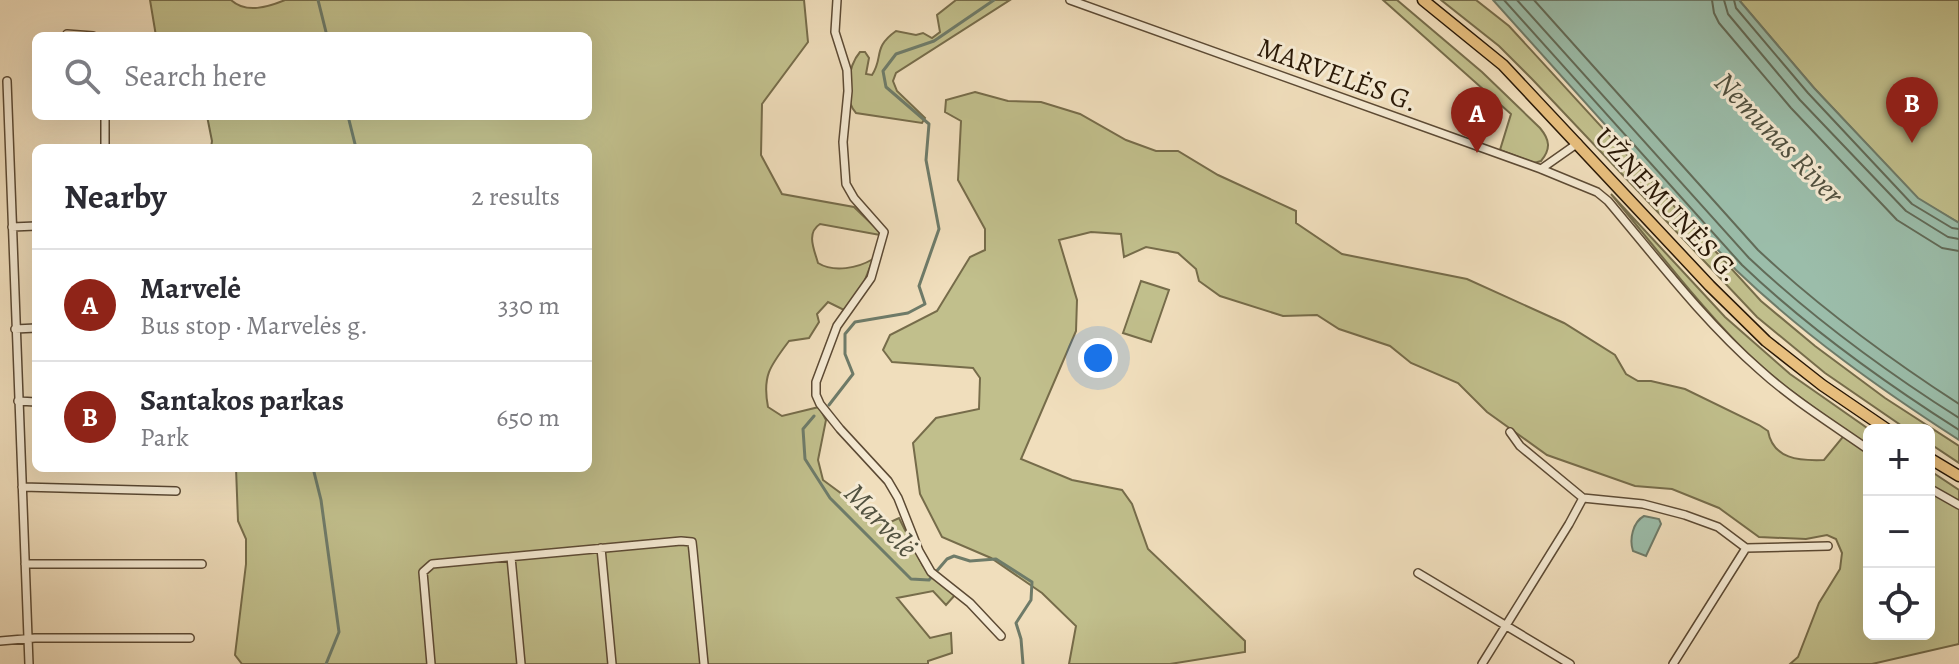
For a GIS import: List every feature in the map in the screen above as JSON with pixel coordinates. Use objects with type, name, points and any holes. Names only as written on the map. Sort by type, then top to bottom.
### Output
[{"type":"main road","name":"UŽNEMUNĖS G.","points":[[1423,0],[1503,65],[1710,286],[1766,341],[1879,424]]},
{"type":"main road","points":[[1935,462],[1959,476]]},
{"type":"street","points":[[837,0],[835,32],[847,70],[843,142],[846,184],[854,198],[884,232],[871,278],[837,326],[816,382],[816,395],[840,429],[888,481],[919,551],[934,574],[970,603],[1001,636]]},
{"type":"street","name":"MARVELĖS G.","points":[[1070,0],[1541,169],[1597,192],[1735,347],[1784,391],[1863,446]]},
{"type":"street","points":[[7,81],[4,126],[12,224],[29,664]]},
{"type":"street","points":[[105,120],[105,144]]},
{"type":"street","points":[[1541,169],[1578,143]]},
{"type":"street","points":[[0,221],[32,226]]},
{"type":"street","points":[[15,329],[32,328]]},
{"type":"street","points":[[18,401],[32,402]]},
{"type":"street","points":[[1510,432],[1520,446],[1583,498],[1643,504],[1685,515],[1718,527],[1746,548],[1828,546]]},
{"type":"street","points":[[22,487],[176,491]]},
{"type":"street","points":[[1935,491],[1959,505]]},
{"type":"street","points":[[1482,664],[1583,498]]},
{"type":"street","points":[[431,664],[423,578],[426,567],[432,564],[692,542],[704,664]]},
{"type":"street","points":[[601,548],[612,664]]},
{"type":"street","points":[[1673,664],[1746,548]]},
{"type":"street","points":[[511,557],[521,664]]},
{"type":"street","points":[[25,564],[202,564]]},
{"type":"street","points":[[1418,573],[1570,664]]},
{"type":"street","points":[[0,641],[190,638]]},
{"type":"shaded area","points":[[150,0],[231,0],[250,8],[285,0],[804,0],[808,42],[762,104],[761,155],[782,194],[854,207],[880,235],[820,224],[813,232],[812,242],[818,263],[824,266],[846,268],[873,259],[861,290],[844,310],[828,302],[817,314],[819,322],[809,338],[789,341],[769,372],[766,387],[768,407],[782,416],[819,407],[826,420],[818,460],[823,480],[884,525],[899,518],[923,566],[955,595],[946,605],[933,591],[897,598],[930,638],[951,633],[952,653],[928,661],[928,664],[242,664],[235,655],[246,539],[238,521],[236,472],[592,472],[592,144],[212,144],[208,120],[592,120],[592,32],[155,32]]},
{"type":"shaded area","points":[[956,0],[1010,0],[896,73],[893,81],[897,91],[925,118],[922,123],[856,113],[848,91],[852,65],[860,52],[865,52],[869,58],[866,74],[872,75],[881,48],[889,37],[896,31],[916,35],[923,33],[932,38],[940,32],[937,15]]},
{"type":"shaded area","points":[[1383,0],[1397,0],[1482,72],[1540,128],[1548,144],[1541,161],[1534,163],[1500,150],[1511,114]]},
{"type":"shaded area","points":[[1441,0],[1476,0],[1509,26],[1761,301],[1815,346],[1925,424],[1899,424],[1825,373],[1757,317],[1499,46]]},
{"type":"shaded area","points":[[1739,0],[1959,0],[1959,223],[1918,199],[1814,88]]},
{"type":"shaded area","points":[[975,92],[1008,101],[1041,102],[1080,114],[1126,140],[1156,151],[1178,151],[1218,175],[1296,211],[1296,223],[1342,254],[1467,279],[1564,323],[1615,355],[1626,374],[1638,381],[1685,389],[1768,431],[1781,453],[1797,459],[1824,460],[1847,432],[1780,382],[1742,348],[1691,292],[1611,194],[1725,317],[1790,374],[1863,425],[1863,640],[1935,640],[1935,474],[1959,490],[1959,644],[1872,664],[1790,664],[1798,657],[1819,603],[1840,569],[1842,553],[1836,539],[1827,535],[1806,539],[1759,537],[1719,508],[1672,489],[1635,486],[1547,455],[1487,412],[1458,383],[1411,363],[1390,346],[1339,329],[1317,315],[1283,316],[1220,296],[1199,281],[1196,269],[1178,253],[1146,247],[1124,257],[1121,234],[1091,232],[1059,240],[1077,300],[1076,331],[1021,459],[1072,480],[1122,490],[1132,504],[1148,549],[1245,641],[1245,652],[1170,664],[1069,664],[1076,626],[1042,593],[991,558],[942,537],[920,494],[913,443],[936,418],[979,409],[980,378],[973,368],[892,362],[883,350],[890,335],[937,311],[970,257],[985,250],[985,229],[958,180],[961,121],[945,112],[946,100]]},
{"type":"shaded area","points":[[1141,281],[1169,290],[1151,342],[1123,333]]},
{"type":"shaded area","points":[[1935,430],[1959,446],[1959,463],[1935,447]]},
{"type":"water","name":"Nemunas River","points":[[1493,0],[1739,0],[1814,88],[1918,198],[1959,223],[1959,440],[1843,360],[1788,317],[1736,270]]},
{"type":"water","points":[[1644,516],[1659,519],[1661,524],[1646,556],[1633,551],[1631,541],[1635,527]]},
{"type":"waterway","points":[[318,0],[326,32]]},
{"type":"waterway","name":"Marvelė","points":[[829,405],[853,374],[845,354],[845,334],[855,322],[908,313],[925,304],[919,286],[939,229],[926,160],[929,124],[886,87],[883,71],[896,54],[934,41],[994,0]]},
{"type":"waterway","points":[[349,120],[355,144]]},
{"type":"waterway","name":"Marvelė","points":[[814,416],[803,429],[805,459],[830,498],[911,579],[929,580],[947,559],[954,556],[970,561],[996,559],[1032,582],[1031,600],[1016,623],[1023,664]]},
{"type":"waterway","points":[[314,472],[321,500],[339,632],[326,664]]},
{"type":"place","name":"Santakos parkas","points":[[1912,143]]},
{"type":"place","name":"Marvelė","points":[[1477,153]]}]
